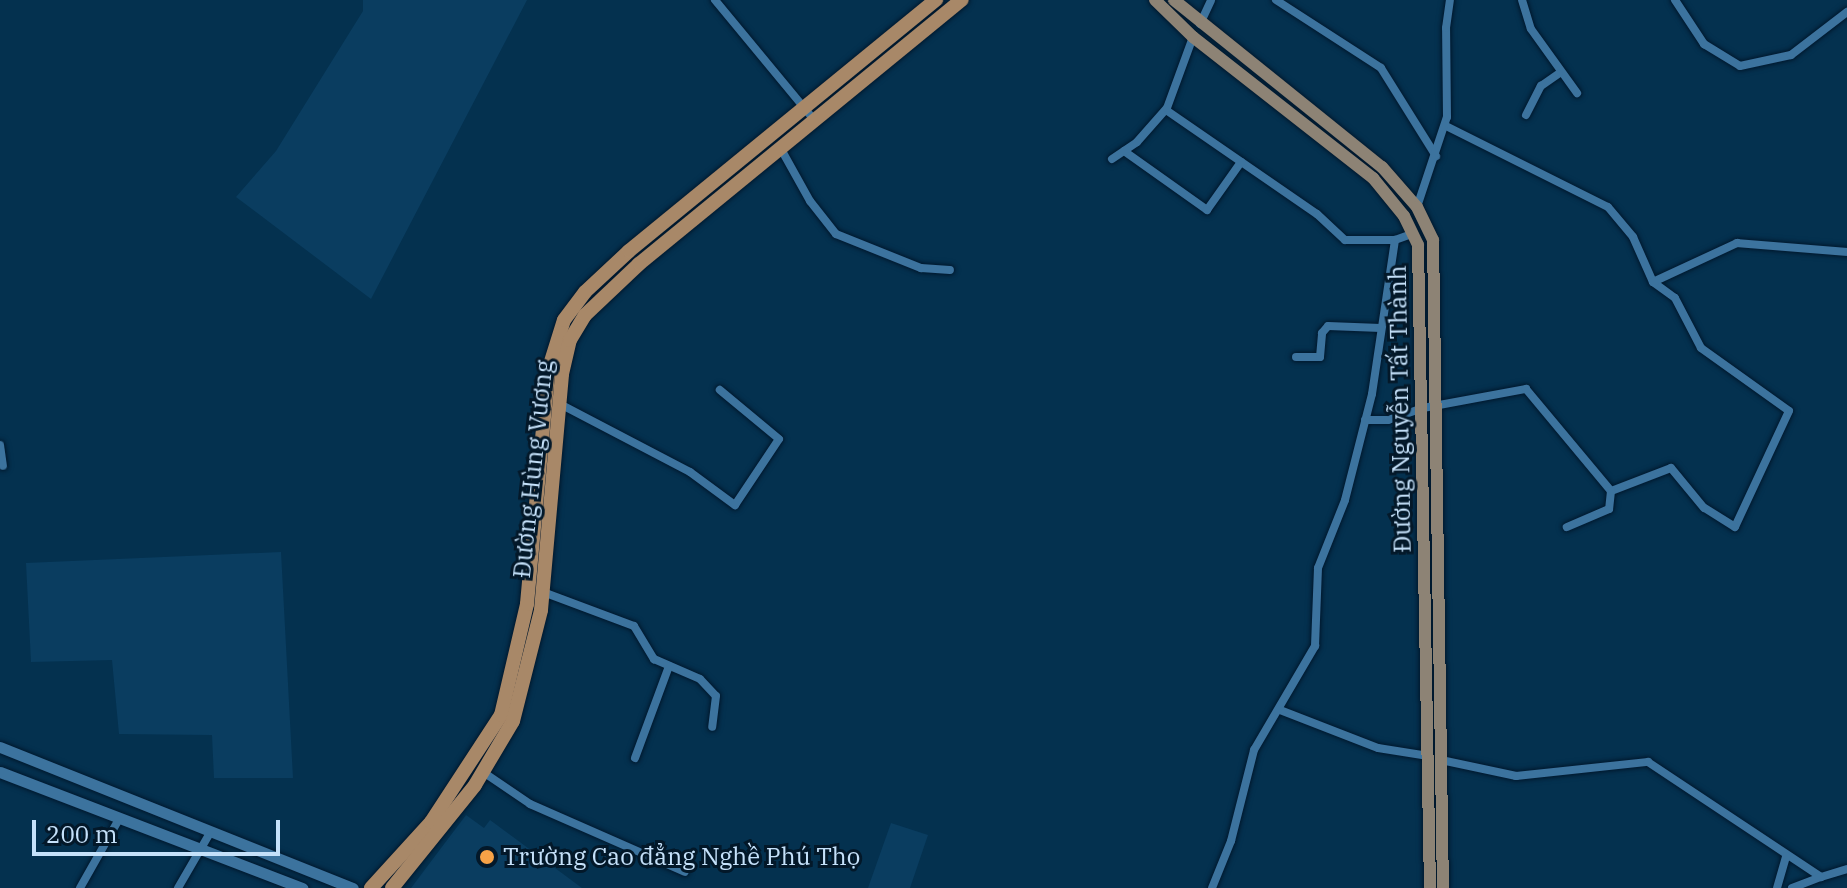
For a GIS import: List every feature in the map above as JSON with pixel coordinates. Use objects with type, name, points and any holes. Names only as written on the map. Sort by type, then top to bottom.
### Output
[{"type":"highway","name":"Đường Hùng Vương","points":[[371,888],[431,822],[501,715],[527,604],[545,396],[556,337],[585,292],[936,0]]},
{"type":"highway","name":"Đường Hùng Vương","points":[[392,888],[483,772],[513,721],[531,668],[543,592],[559,404],[570,340],[596,302],[962,0]]},
{"type":"main road","name":"Đường Nguyễn Tất Thành","points":[[1155,0],[1177,9],[1192,28],[1264,93],[1373,178],[1414,233],[1423,291],[1430,888]]},
{"type":"main road","name":"Đường Nguyễn Tất Thành","points":[[1192,28],[1272,81],[1382,167],[1417,207],[1435,254],[1443,888]]},
{"type":"main road","points":[[1264,93],[1272,81]]},
{"type":"main road","points":[[0,747],[353,888]]},
{"type":"main road","points":[[0,772],[302,888]]},
{"type":"street","points":[[715,0],[815,121]]},
{"type":"street","points":[[1112,159],[1166,110],[1192,28],[1211,0]]},
{"type":"street","points":[[1276,0],[1381,68],[1436,156]]},
{"type":"street","points":[[1417,207],[1446,126],[1450,0]]},
{"type":"street","points":[[1522,0],[1531,29],[1558,74],[1577,93]]},
{"type":"street","points":[[1675,0],[1704,44],[1740,66],[1791,55],[1847,12]]},
{"type":"street","points":[[1526,115],[1541,86],[1558,74]]},
{"type":"street","points":[[1166,110],[1317,214],[1340,238],[1395,240],[1414,233]]},
{"type":"street","points":[[1446,126],[1602,203],[1633,237],[1653,282],[1675,298],[1701,348],[1791,416],[1735,527],[1704,508],[1671,468],[1611,491]]},
{"type":"street","points":[[781,149],[836,234],[921,268],[950,270]]},
{"type":"street","points":[[1124,151],[1207,210],[1241,162]]},
{"type":"street","points":[[1212,888],[1231,841],[1254,750],[1315,646],[1318,568],[1345,500],[1365,420],[1395,240]]},
{"type":"street","points":[[1653,282],[1737,243],[1847,252]]},
{"type":"street","points":[[1296,357],[1320,357],[1322,333],[1328,326],[1381,328]]},
{"type":"street","points":[[1365,420],[1388,420],[1436,405],[1526,389],[1611,491],[1609,509],[1567,527]]},
{"type":"street","points":[[545,396],[683,468],[735,505],[779,439],[720,390]]},
{"type":"street","points":[[0,445],[3,466]]},
{"type":"street","points":[[543,592],[632,625],[654,659],[700,679],[716,696],[712,727]]},
{"type":"street","points":[[635,758],[669,666]]},
{"type":"street","points":[[1280,710],[1378,748],[1428,756]]},
{"type":"street","points":[[1441,760],[1516,776],[1648,762],[1821,877]]},
{"type":"street","points":[[483,772],[530,804],[685,872]]},
{"type":"street","points":[[80,888],[119,819]]},
{"type":"street","points":[[178,888],[211,831]]},
{"type":"street","points":[[1777,888],[1786,856]]},
{"type":"street","points":[[1792,888],[1847,869]]},
{"type":"shaded area","points":[[363,0],[527,0],[371,299],[236,197],[276,151],[363,11]]},
{"type":"shaded area","points":[[281,552],[293,778],[214,778],[212,735],[119,734],[112,660],[31,662],[26,563]]},
{"type":"shaded area","name":"Trường Cao đẳng Nghề Phú Thọ","points":[[466,815],[484,828],[490,820],[582,888],[411,888]]},
{"type":"shaded area","name":"Trường Cao đẳng Nghề Phú Thọ","points":[[891,823],[928,835],[910,888],[868,888]]},
{"type":"place","name":"Trường Cao đẳng Nghề Phú Thọ","points":[[487,857]]}]
